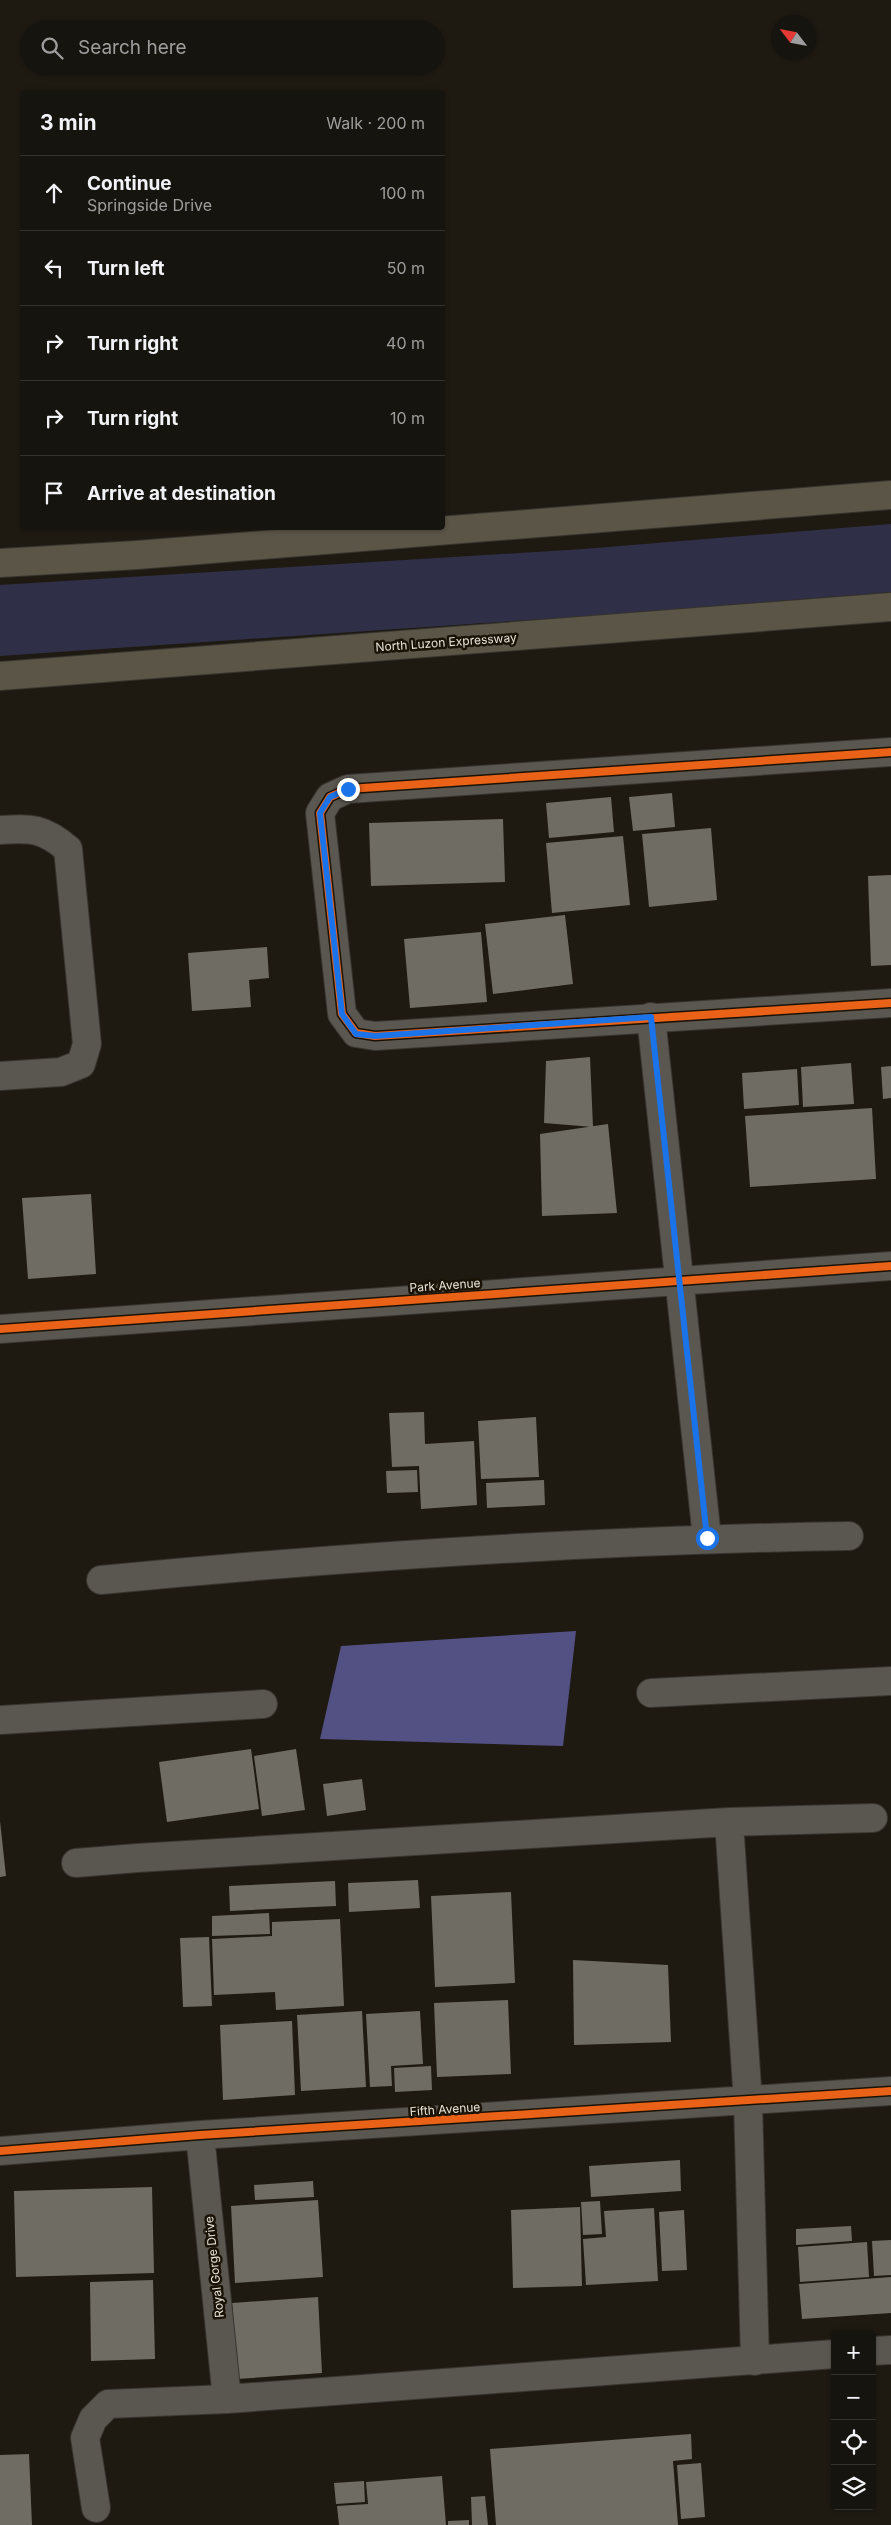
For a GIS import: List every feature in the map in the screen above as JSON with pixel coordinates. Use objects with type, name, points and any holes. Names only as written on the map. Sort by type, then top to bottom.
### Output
[{"type":"highway","points":[[0,563],[156,553],[891,495]]},
{"type":"highway","name":"North Luzon Expressway","points":[[0,676],[891,607]]},
{"type":"street","points":[[891,752],[348,789],[330,797],[320,813],[342,1014],[356,1034],[375,1036],[891,1002]]},
{"type":"street","points":[[0,830],[31,828],[52,835],[68,850],[87,1044],[81,1064],[61,1072],[0,1076]]},
{"type":"street","points":[[651,1017],[707,1538]]},
{"type":"street","name":"Park Avenue","points":[[0,1329],[680,1279],[891,1266]]},
{"type":"street","points":[[101,1580],[238,1566],[707,1538],[850,1536]]},
{"type":"street","points":[[651,1693],[891,1682]]},
{"type":"street","points":[[0,1720],[263,1704]]},
{"type":"street","points":[[76,1864],[136,1858],[729,1822],[874,1818]]},
{"type":"street","points":[[729,1822],[748,2102],[756,2361]]},
{"type":"street","name":"Fifth Avenue","points":[[0,2151],[200,2136],[891,2092]]},
{"type":"street","name":"Royal Gorge Drive","points":[[200,2136],[227,2399]]},
{"type":"street","points":[[876,2351],[891,2350]]},
{"type":"street","points":[[96,2508],[85,2438],[93,2419],[108,2404],[227,2399],[831,2354]]},
{"type":"shaded area","points":[[891,524],[891,592],[587,616],[0,656],[0,585],[583,549]]},
{"type":"shaded area","points":[[576,1631],[563,1746],[320,1739],[341,1646]]},
{"type":"building","points":[[672,793],[675,827],[633,831],[629,797]]},
{"type":"building","points":[[611,797],[614,832],[549,838],[546,803]]},
{"type":"building","points":[[503,819],[505,882],[371,886],[369,823]]},
{"type":"building","points":[[711,828],[717,900],[649,907],[642,834]]},
{"type":"building","points":[[623,836],[630,905],[552,913],[546,843]]},
{"type":"building","points":[[891,875],[891,965],[871,966],[868,876]]},
{"type":"building","points":[[565,915],[573,984],[493,994],[485,924]]},
{"type":"building","points":[[481,932],[487,1002],[410,1008],[404,939]]},
{"type":"building","points":[[267,947],[269,978],[249,980],[251,1007],[192,1011],[188,953]]},
{"type":"building","points":[[590,1057],[593,1127],[544,1123],[546,1061]]},
{"type":"building","points":[[851,1063],[854,1104],[803,1107],[801,1067]]},
{"type":"building","points":[[891,1066],[891,1098],[883,1099],[881,1067]]},
{"type":"building","points":[[797,1069],[799,1105],[744,1109],[742,1073]]},
{"type":"building","points":[[872,1108],[876,1179],[750,1187],[745,1116]]},
{"type":"building","points":[[608,1124],[617,1213],[542,1216],[540,1134]]},
{"type":"building","points":[[91,1194],[96,1274],[28,1279],[22,1198]]},
{"type":"building","points":[[424,1412],[425,1444],[474,1441],[477,1505],[421,1509],[419,1466],[392,1467],[389,1413]]},
{"type":"building","points":[[536,1417],[539,1477],[481,1479],[478,1421]]},
{"type":"building","points":[[417,1470],[418,1492],[387,1493],[386,1471]]},
{"type":"building","points":[[544,1480],[545,1505],[487,1508],[486,1483]]},
{"type":"building","points":[[251,1749],[259,1809],[167,1822],[159,1762]]},
{"type":"building","points":[[296,1749],[305,1810],[262,1816],[254,1756]]},
{"type":"building","points":[[362,1779],[366,1810],[327,1816],[323,1784]]},
{"type":"building","points":[[0,1821],[6,1876],[0,1877]]},
{"type":"building","points":[[418,1880],[420,1908],[349,1912],[348,1883]]},
{"type":"building","points":[[335,1881],[336,1906],[230,1911],[229,1886]]},
{"type":"building","points":[[511,1892],[515,1983],[435,1987],[431,1896]]},
{"type":"building","points":[[269,1913],[270,1934],[212,1936],[212,1916]]},
{"type":"building","points":[[340,1919],[344,2006],[276,2010],[275,1992],[214,1995],[212,1939],[272,1936],[272,1922]]},
{"type":"building","points":[[209,1937],[212,2006],[183,2007],[180,1938]]},
{"type":"building","points":[[573,1960],[668,1965],[671,2042],[574,2045]]},
{"type":"building","points":[[508,2000],[511,2074],[437,2077],[434,2003]]},
{"type":"building","points":[[362,2011],[366,2087],[301,2091],[297,2015]]},
{"type":"building","points":[[420,2011],[423,2064],[391,2066],[392,2086],[370,2087],[366,2014]]},
{"type":"building","points":[[292,2021],[295,2095],[223,2100],[220,2025]]},
{"type":"building","points":[[431,2066],[432,2090],[395,2092],[394,2068]]},
{"type":"building","points":[[680,2160],[681,2191],[591,2197],[589,2166]]},
{"type":"building","points":[[313,2181],[314,2197],[255,2200],[254,2185]]},
{"type":"building","points":[[152,2187],[154,2273],[16,2277],[14,2191]]},
{"type":"building","points":[[318,2200],[323,2277],[235,2283],[231,2206]]},
{"type":"building","points":[[600,2201],[602,2234],[583,2235],[581,2202]]},
{"type":"building","points":[[580,2207],[582,2286],[513,2288],[511,2210]]},
{"type":"building","points":[[654,2208],[658,2281],[586,2285],[583,2239],[606,2237],[604,2211]]},
{"type":"building","points":[[684,2210],[687,2270],[662,2271],[659,2212]]},
{"type":"building","points":[[851,2226],[852,2241],[796,2245],[796,2229]]},
{"type":"building","points":[[891,2240],[891,2275],[874,2276],[872,2241]]},
{"type":"building","points":[[867,2242],[869,2277],[800,2282],[798,2247]]},
{"type":"building","points":[[891,2277],[891,2313],[802,2319],[799,2284]]},
{"type":"building","points":[[153,2280],[155,2359],[91,2361],[90,2282]]},
{"type":"building","points":[[318,2297],[322,2373],[237,2379],[232,2303]]},
{"type":"building","points":[[691,2434],[692,2459],[673,2461],[678,2525],[496,2525],[490,2449]]},
{"type":"building","points":[[29,2454],[32,2525],[0,2525],[0,2455]]},
{"type":"building","points":[[701,2463],[705,2517],[681,2519],[677,2465]]},
{"type":"building","points":[[442,2476],[446,2525],[339,2525],[337,2506],[368,2504],[366,2482]]},
{"type":"building","points":[[364,2481],[365,2502],[336,2504],[334,2483]]},
{"type":"building","points":[[485,2496],[488,2525],[472,2525],[471,2497]]},
{"type":"building","points":[[469,2520],[469,2525],[448,2525],[448,2521]]},
{"type":"cycle path","points":[[891,752],[348,789],[330,797],[320,813],[342,1014],[356,1033],[375,1036],[891,1003]]},
{"type":"cycle path","points":[[0,1329],[891,1266]]},
{"type":"cycle path","points":[[0,2151],[200,2135],[891,2091]]},
{"type":"route","points":[[348,789],[330,797],[320,813],[342,1014],[356,1034],[375,1036],[651,1017],[707,1538]]}]
